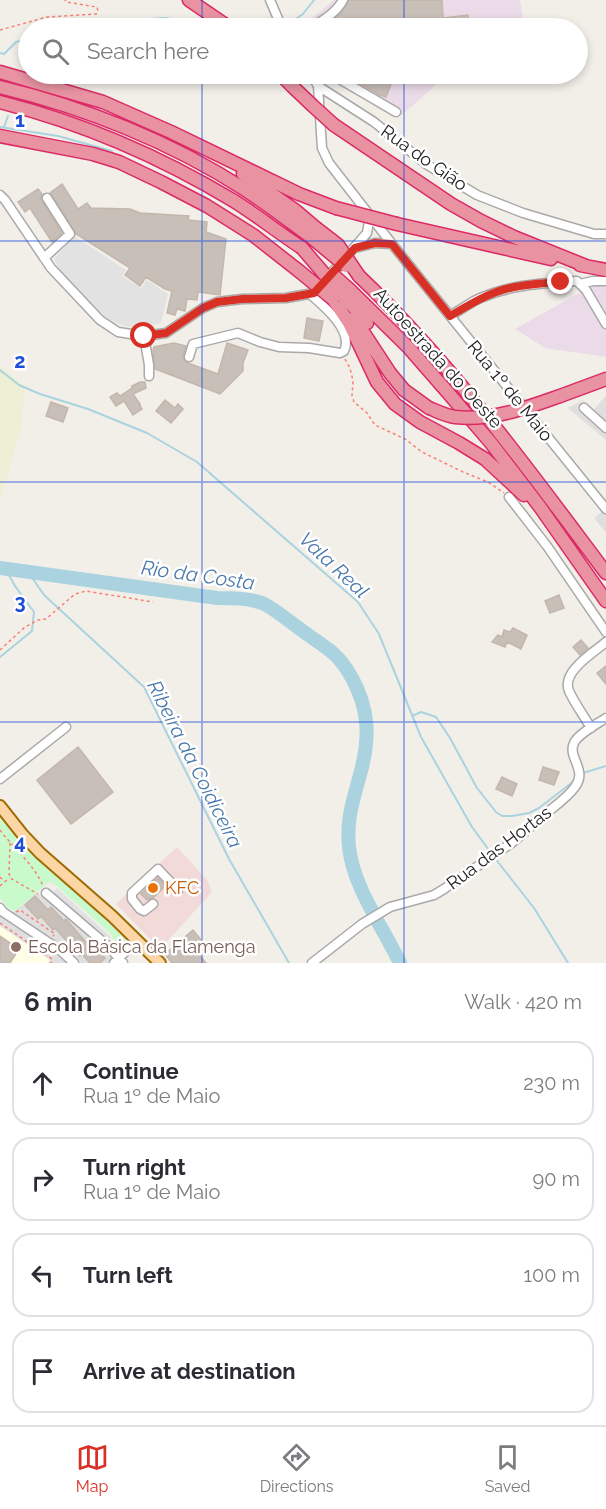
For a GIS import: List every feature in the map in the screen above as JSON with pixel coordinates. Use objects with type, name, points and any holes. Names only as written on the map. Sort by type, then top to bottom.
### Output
[{"type":"highway","points":[[189,0],[215,18]]},
{"type":"highway","points":[[0,72],[18,77]]},
{"type":"highway","points":[[41,84],[103,102],[299,194],[336,208],[397,224],[606,270]]},
{"type":"highway","points":[[290,84],[334,125],[451,204],[514,237],[586,266]]},
{"type":"highway","points":[[0,87],[70,106],[118,124],[205,166],[314,232]]},
{"type":"highway","points":[[0,102],[64,121],[157,158],[236,202],[302,248],[369,326],[390,373],[404,390],[429,408],[453,417],[507,414],[606,379]]},
{"type":"highway","points":[[4,138],[93,154],[119,162],[207,206],[254,235],[299,271],[342,295],[349,323],[377,382],[395,404],[420,422],[485,459],[515,488],[540,507]]},
{"type":"highway","points":[[188,141],[249,178],[296,211],[314,232]]},
{"type":"highway","name":"Autoestrada do Oeste","points":[[314,232],[338,245],[359,276],[462,385],[502,434],[606,573]]},
{"type":"highway","name":"Autoestrada do Oeste","points":[[342,295],[409,348],[450,395],[491,443],[540,507],[606,601]]},
{"type":"main road","points":[[0,806],[40,853],[106,910],[160,963]]},
{"type":"street","points":[[270,0],[277,18]]},
{"type":"street","points":[[275,0],[279,18]]},
{"type":"street","points":[[326,18],[339,7],[343,0]]},
{"type":"street","points":[[348,84],[396,112]]},
{"type":"street","name":"Rua 1º de Maio","points":[[318,86],[322,148],[329,163],[606,509]]},
{"type":"street","name":"Rua do Gião","points":[[318,86],[374,122],[426,164],[477,195],[523,213],[594,234],[606,234]]},
{"type":"street","points":[[0,195],[51,268],[100,320],[118,332],[144,336],[166,333],[203,308],[217,302],[286,298],[314,293],[367,233],[370,216]]},
{"type":"street","points":[[44,258],[70,234],[47,198]]},
{"type":"street","points":[[367,233],[382,231]]},
{"type":"street","points":[[375,243],[382,231]]},
{"type":"street","points":[[355,248],[375,243],[392,244]]},
{"type":"street","points":[[450,316],[476,300],[508,289],[534,284],[577,281],[586,290],[606,324]]},
{"type":"street","points":[[580,284],[606,281]]},
{"type":"street","points":[[189,357],[193,344],[238,333],[279,347],[309,348],[340,353],[344,351],[346,340],[342,330],[322,304],[310,294]]},
{"type":"street","points":[[144,336],[151,374]]},
{"type":"street","points":[[584,408],[606,428]]},
{"type":"street","points":[[509,497],[547,546],[606,632]]},
{"type":"street","points":[[591,728],[569,690],[568,680],[573,670],[606,642]]},
{"type":"street","name":"Rua das Hortas","points":[[312,963],[362,924],[390,907],[434,895],[521,835],[575,786],[579,780],[579,774],[572,746],[576,740],[606,718]]},
{"type":"street","points":[[0,779],[66,727]]},
{"type":"street","points":[[153,904],[144,911],[140,909],[132,899],[132,893],[158,869],[178,890]]},
{"type":"street","points":[[46,893],[109,946],[119,962],[137,940]]},
{"type":"street","points":[[0,908],[60,950],[68,961]]},
{"type":"path","points":[[43,18],[96,14],[98,11],[97,7],[65,0]]},
{"type":"path","points":[[0,30],[18,25]]},
{"type":"path","points":[[340,353],[350,368],[354,402],[367,413],[375,425],[412,443],[422,452],[488,482],[509,497]]},
{"type":"path","points":[[0,650],[25,627],[46,618],[75,594],[86,591],[153,602]]},
{"type":"path","points":[[0,830],[34,870],[46,893],[39,895],[10,878],[10,843]]},
{"type":"path","points":[[0,877],[5,882]]},
{"type":"path","points":[[0,886],[10,878]]},
{"type":"path","points":[[14,914],[20,910],[55,934],[51,939]]},
{"type":"path","points":[[0,923],[52,959],[51,963]]},
{"type":"shaded area","points":[[334,0],[520,0],[523,18],[312,18]]},
{"type":"shaded area","points":[[358,84],[437,84],[402,115]]},
{"type":"shaded area","points":[[74,236],[126,270],[122,276],[141,288],[147,280],[168,294],[161,323],[128,327],[114,322],[60,272],[54,259]]},
{"type":"shaded area","points":[[593,276],[606,279],[606,318],[590,290],[595,283]]},
{"type":"shaded area","points":[[581,292],[606,329],[606,357],[545,348],[515,329]]},
{"type":"shaded area","points":[[0,366],[25,386],[21,429],[0,502]]},
{"type":"shaded area","points":[[606,395],[606,440],[568,408],[583,400],[593,411]]},
{"type":"shaded area","points":[[606,508],[606,533],[594,518]]},
{"type":"shaded area","points":[[177,847],[207,880],[212,892],[160,949],[116,904]]},
{"type":"shaded area","points":[[57,888],[111,937],[107,941],[53,893]]},
{"type":"shaded area","points":[[36,894],[44,895],[120,963],[0,963],[0,914],[5,919]]},
{"type":"shaded area","name":"Escola Básica da Flamenga","points":[[0,926],[50,960],[48,963],[0,963]]},
{"type":"green space","points":[[0,818],[28,851],[125,939],[125,943],[120,948],[115,947],[112,935],[57,886],[49,882],[15,911],[9,909],[0,898]]},
{"type":"building","points":[[349,0],[442,0],[443,18],[335,18],[341,13]]},
{"type":"building","points":[[468,15],[468,18],[443,18]]},
{"type":"building","points":[[361,84],[391,84],[386,97]]},
{"type":"building","points":[[62,184],[78,209],[87,203],[91,208],[130,209],[140,213],[189,216],[188,220],[207,222],[206,232],[226,239],[220,295],[198,292],[197,300],[187,299],[185,311],[177,309],[175,315],[167,313],[172,291],[146,277],[140,286],[125,275],[130,268],[76,234],[50,193]]},
{"type":"building","points":[[38,189],[42,194],[42,201],[62,233],[52,242],[30,208],[25,212],[18,202]]},
{"type":"building","points":[[307,318],[323,321],[319,341],[304,338]]},
{"type":"building","points":[[174,343],[186,346],[183,356],[185,362],[218,374],[227,343],[248,350],[243,363],[243,371],[220,394],[155,369],[154,347]]},
{"type":"building","points":[[140,382],[145,382],[146,388],[133,394],[142,409],[133,415],[124,401],[116,406],[110,397],[117,393],[120,396]]},
{"type":"building","points":[[165,400],[175,408],[178,404],[183,409],[171,423],[156,411]]},
{"type":"building","points":[[51,402],[68,408],[63,422],[46,416]]},
{"type":"building","points":[[559,595],[564,608],[550,613],[545,601]]},
{"type":"building","points":[[513,628],[527,635],[521,649],[507,642],[505,647],[492,642],[498,635],[502,637],[504,630],[510,632]]},
{"type":"building","points":[[581,640],[588,648],[580,655],[573,647]]},
{"type":"building","points":[[606,666],[606,684],[597,673]]},
{"type":"building","points":[[78,747],[113,792],[71,824],[37,780]]},
{"type":"building","points":[[543,767],[559,772],[554,785],[539,780]]},
{"type":"building","points":[[502,777],[517,784],[512,796],[496,789]]},
{"type":"building","name":"KFC","points":[[158,878],[165,886],[153,898],[147,900],[141,894]]},
{"type":"building","points":[[35,896],[48,910],[51,907],[64,921],[66,919],[90,947],[92,945],[105,958],[100,963],[90,963],[82,954],[80,956],[41,916],[38,919],[25,905]]},
{"type":"building","points":[[193,930],[201,940],[193,947],[206,963],[172,963],[165,954]]},
{"type":"building","points":[[0,936],[19,949],[10,963],[0,963]]},
{"type":"waterway","points":[[297,18],[314,0]]},
{"type":"waterway","points":[[0,53],[4,54],[18,42]]},
{"type":"waterway","points":[[4,127],[8,116]]},
{"type":"waterway","points":[[0,127],[58,136],[112,151]]},
{"type":"waterway","name":"Vala Real","points":[[0,370],[19,385],[147,433],[197,462],[358,602],[379,634],[421,737],[472,827],[491,853]]},
{"type":"waterway","name":"Rio da Costa","points":[[0,568],[217,598],[256,601],[272,609],[336,656],[348,671],[358,690],[365,712],[367,735],[364,759],[351,808],[349,847],[352,862],[362,892],[400,963]]},
{"type":"waterway","points":[[0,657],[32,631],[34,612],[5,568]]},
{"type":"waterway","name":"Ribeira da Coidiceira","points":[[28,572],[44,595],[144,687],[229,859],[289,963]]},
{"type":"waterway","points":[[412,716],[421,712],[436,717],[477,788],[496,812],[502,816],[529,813],[574,781]]},
{"type":"waterway","points":[[583,773],[606,766]]},
{"type":"waterway","name":"Vala Real","points":[[494,857],[534,908],[568,963]]},
{"type":"place","name":"KFC","points":[[153,888]]},
{"type":"place","name":"Escola Básica da Flamenga","points":[[16,947]]},
{"type":"route","points":[[144,336],[166,333],[203,308],[217,302],[286,298],[314,293],[355,248],[375,243],[392,244],[450,316],[476,300],[508,289],[561,282]]}]
